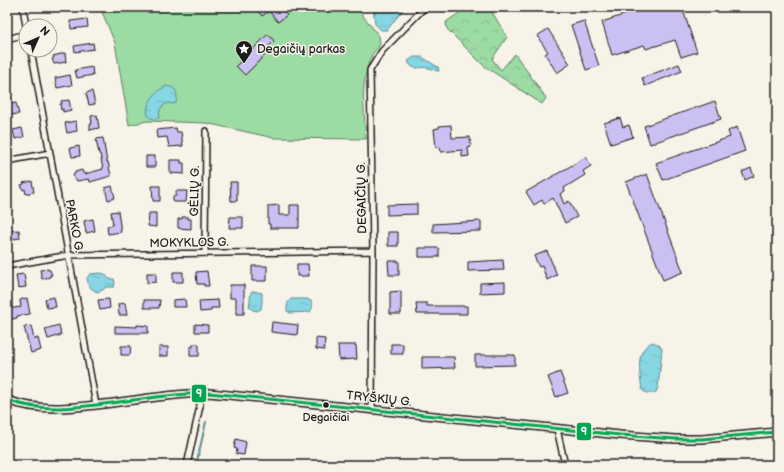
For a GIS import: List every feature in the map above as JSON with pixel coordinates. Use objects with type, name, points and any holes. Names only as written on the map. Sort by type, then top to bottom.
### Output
[{"type":"main road","name":"TRYŠKIŲ G.","points":[[7,400],[27,405],[52,408],[96,405],[199,393],[628,436],[702,439],[777,432]]},
{"type":"street","points":[[23,7],[25,18]]},
{"type":"street","name":"DEGAIČIŲ G.","points":[[372,410],[373,250],[370,70],[382,51],[425,7]]},
{"type":"street","points":[[7,39],[18,36]]},
{"type":"street","name":"PARKO G.","points":[[32,58],[96,405]]},
{"type":"street","name":"GĖLIŲ G.","points":[[205,252],[206,131]]},
{"type":"street","points":[[7,161],[50,153]]},
{"type":"street","name":"MOKYKLOS G.","points":[[7,266],[69,255],[373,250]]},
{"type":"street","points":[[187,465],[200,406],[199,393]]},
{"type":"street","points":[[557,429],[566,465]]},
{"type":"green space","name":"Degaičių parkas","points":[[100,7],[356,7],[379,36],[380,40],[378,47],[369,62],[365,81],[364,106],[366,139],[274,138],[206,123],[147,121],[129,125],[115,43]]},
{"type":"green space","points":[[468,7],[489,7],[507,37],[492,59],[501,70],[515,54],[546,98],[542,104],[484,66],[447,29],[446,22]]},
{"type":"water","points":[[373,7],[405,7],[387,30],[381,30],[375,24]]},
{"type":"water","points":[[414,57],[422,57],[438,67],[439,71],[429,68],[414,68],[408,61]]},
{"type":"water","points":[[166,86],[175,89],[177,96],[176,103],[164,105],[160,109],[159,118],[156,119],[148,116],[147,111],[149,102],[158,91]]},
{"type":"water","points":[[90,274],[105,274],[109,279],[114,279],[114,287],[106,287],[97,292],[91,288],[87,278]]},
{"type":"water","points":[[251,292],[262,293],[261,309],[257,311],[249,307]]},
{"type":"water","points":[[291,299],[307,299],[311,301],[311,311],[290,313],[287,311],[287,307]]},
{"type":"water","points":[[653,342],[659,345],[662,349],[658,388],[656,392],[649,393],[642,390],[640,363],[643,350],[647,345]]},
{"type":"building","points":[[255,7],[288,7],[283,11],[287,15],[278,22],[269,11],[262,16]]},
{"type":"building","points":[[624,7],[682,7],[697,52],[681,57],[675,40],[646,49],[644,45],[612,55],[602,22],[626,14]]},
{"type":"building","points":[[87,19],[88,27],[71,29],[70,21]]},
{"type":"building","points":[[584,21],[599,66],[586,70],[571,25]]},
{"type":"building","points":[[548,29],[570,64],[557,73],[545,54],[548,52],[537,36]]},
{"type":"building","points":[[268,34],[274,41],[268,47],[270,50],[245,75],[236,66]]},
{"type":"building","points":[[93,43],[94,49],[75,52],[74,46]]},
{"type":"building","points":[[65,53],[66,62],[54,64],[52,59],[58,58],[58,55]]},
{"type":"building","points":[[679,64],[682,71],[645,86],[642,78]]},
{"type":"building","points":[[92,67],[93,75],[77,78],[75,70]]},
{"type":"building","points":[[70,75],[72,85],[57,88],[55,78]]},
{"type":"building","points":[[92,91],[95,104],[89,105],[86,93]]},
{"type":"building","points":[[69,100],[71,110],[63,112],[63,109],[61,110],[61,101]]},
{"type":"building","points":[[715,101],[721,119],[650,144],[644,126]]},
{"type":"building","points":[[16,103],[19,114],[10,115],[7,104]]},
{"type":"building","points":[[97,115],[99,128],[90,130],[90,124],[92,124],[91,116]]},
{"type":"building","points":[[620,118],[623,127],[629,125],[633,137],[611,144],[604,123]]},
{"type":"building","points":[[76,121],[77,131],[67,133],[65,123]]},
{"type":"building","points":[[451,125],[452,138],[470,137],[471,147],[468,148],[469,156],[462,157],[462,150],[441,152],[440,147],[436,148],[434,129],[439,128],[439,126]]},
{"type":"building","points":[[737,127],[745,151],[663,180],[656,163],[730,137],[728,131]]},
{"type":"building","points":[[22,128],[24,137],[15,139],[13,130]]},
{"type":"building","points":[[176,128],[177,132],[181,132],[183,146],[169,147],[167,137],[157,138],[156,130]]},
{"type":"building","points":[[103,138],[111,176],[90,182],[89,179],[77,181],[74,179],[73,174],[75,174],[75,172],[82,170],[85,174],[103,169],[96,139]]},
{"type":"building","points":[[79,146],[80,156],[72,157],[70,148]]},
{"type":"building","points":[[146,156],[155,156],[155,167],[146,167]]},
{"type":"building","points":[[586,157],[591,166],[583,171],[585,175],[564,188],[565,191],[560,194],[564,204],[569,201],[577,217],[565,223],[553,198],[544,204],[542,200],[534,205],[526,192]]},
{"type":"building","points":[[170,160],[181,160],[181,163],[184,163],[184,174],[170,173]]},
{"type":"building","points":[[751,168],[754,176],[745,180],[742,172]]},
{"type":"building","points":[[647,174],[683,272],[663,280],[626,182]]},
{"type":"building","points":[[32,181],[34,192],[26,194],[25,189],[23,190],[21,185]]},
{"type":"building","points":[[230,182],[237,182],[237,201],[231,201]]},
{"type":"building","points":[[112,186],[115,198],[108,200],[105,188]]},
{"type":"building","points":[[152,186],[160,186],[160,201],[153,201]]},
{"type":"building","points":[[176,191],[187,191],[186,202],[173,202],[173,196],[176,196]]},
{"type":"building","points":[[417,204],[417,214],[387,215],[387,205]]},
{"type":"building","points":[[279,205],[279,215],[290,215],[290,205],[299,205],[299,228],[270,228],[270,224],[268,224],[268,206]]},
{"type":"building","points":[[118,211],[121,232],[108,234],[107,226],[113,225],[111,212]]},
{"type":"building","points":[[149,213],[156,213],[156,227],[148,226]]},
{"type":"building","points":[[182,217],[188,217],[188,219],[191,219],[191,229],[178,228],[178,219],[182,219]]},
{"type":"building","points":[[230,217],[243,217],[243,228],[229,228]]},
{"type":"building","points":[[93,219],[95,231],[86,233],[84,221]]},
{"type":"building","points":[[481,221],[481,231],[433,232],[433,224]]},
{"type":"building","points":[[19,230],[20,238],[7,240],[7,231]]},
{"type":"building","points":[[388,232],[398,232],[398,246],[388,246]]},
{"type":"building","points":[[419,248],[439,248],[439,257],[419,257]]},
{"type":"building","points":[[547,251],[557,275],[547,280],[542,266],[539,267],[534,256]]},
{"type":"building","points":[[503,260],[504,270],[468,271],[468,262]]},
{"type":"building","points":[[388,261],[399,261],[399,275],[389,275]]},
{"type":"building","points":[[297,264],[308,264],[309,276],[297,276]]},
{"type":"building","points":[[252,266],[267,266],[267,281],[252,281]]},
{"type":"building","points":[[48,269],[52,275],[42,279],[40,270]]},
{"type":"building","points":[[207,271],[209,286],[197,284],[196,272]]},
{"type":"building","points":[[173,272],[183,272],[183,282],[173,282]]},
{"type":"building","points":[[147,273],[156,273],[156,282],[147,283]]},
{"type":"building","points":[[24,274],[26,287],[18,288],[16,275]]},
{"type":"building","points":[[505,282],[505,292],[480,293],[480,283]]},
{"type":"building","points":[[230,285],[244,285],[244,314],[236,314],[236,298],[230,298]]},
{"type":"building","points":[[401,291],[401,314],[390,314],[390,292]]},
{"type":"building","points":[[54,297],[56,307],[47,308],[45,299]]},
{"type":"building","points":[[27,298],[30,314],[17,316],[17,318],[8,320],[7,309],[21,307],[20,300]]},
{"type":"building","points":[[109,299],[110,308],[100,310],[98,300]]},
{"type":"building","points":[[185,299],[186,307],[173,307],[173,300]]},
{"type":"building","points":[[144,300],[160,300],[159,308],[144,308]]},
{"type":"building","points":[[218,300],[219,308],[211,308],[211,311],[200,312],[199,301]]},
{"type":"building","points":[[125,303],[127,315],[119,315],[118,304]]},
{"type":"building","points":[[416,303],[427,303],[427,306],[467,306],[467,314],[417,314]]},
{"type":"building","points":[[272,322],[298,325],[297,335],[271,332]]},
{"type":"building","points":[[195,324],[208,325],[208,332],[195,332]]},
{"type":"building","points":[[59,325],[61,335],[48,339],[45,329]]},
{"type":"building","points":[[137,325],[148,326],[148,333],[115,333],[115,326],[137,327]]},
{"type":"building","points":[[31,326],[34,339],[38,338],[41,350],[31,353],[24,327]]},
{"type":"building","points":[[316,338],[325,339],[324,350],[316,349]]},
{"type":"building","points":[[193,344],[199,344],[199,356],[190,356],[190,347],[193,347]]},
{"type":"building","points":[[391,344],[403,344],[403,354],[391,354]]},
{"type":"building","points":[[338,345],[356,345],[357,359],[339,360]]},
{"type":"building","points":[[121,346],[131,346],[130,355],[121,355]]},
{"type":"building","points":[[159,347],[168,347],[168,356],[159,356]]},
{"type":"building","points":[[475,355],[515,355],[515,365],[475,366]]},
{"type":"building","points":[[422,357],[454,357],[455,368],[422,369]]},
{"type":"building","points":[[560,372],[568,393],[556,397],[548,377]]},
{"type":"building","points":[[236,439],[246,442],[244,455],[236,454],[237,449],[234,448]]},
{"type":"waterway","points":[[196,465],[206,422]]},
{"type":"transit line","name":"9","points":[[7,400],[19,404],[43,408],[68,408],[170,395],[209,393],[620,435],[675,439],[702,439],[777,432]]},
{"type":"place","name":"Degaičių parkas","points":[[244,64]]},
{"type":"place","name":"Degaičiai","points":[[326,405]]}]
